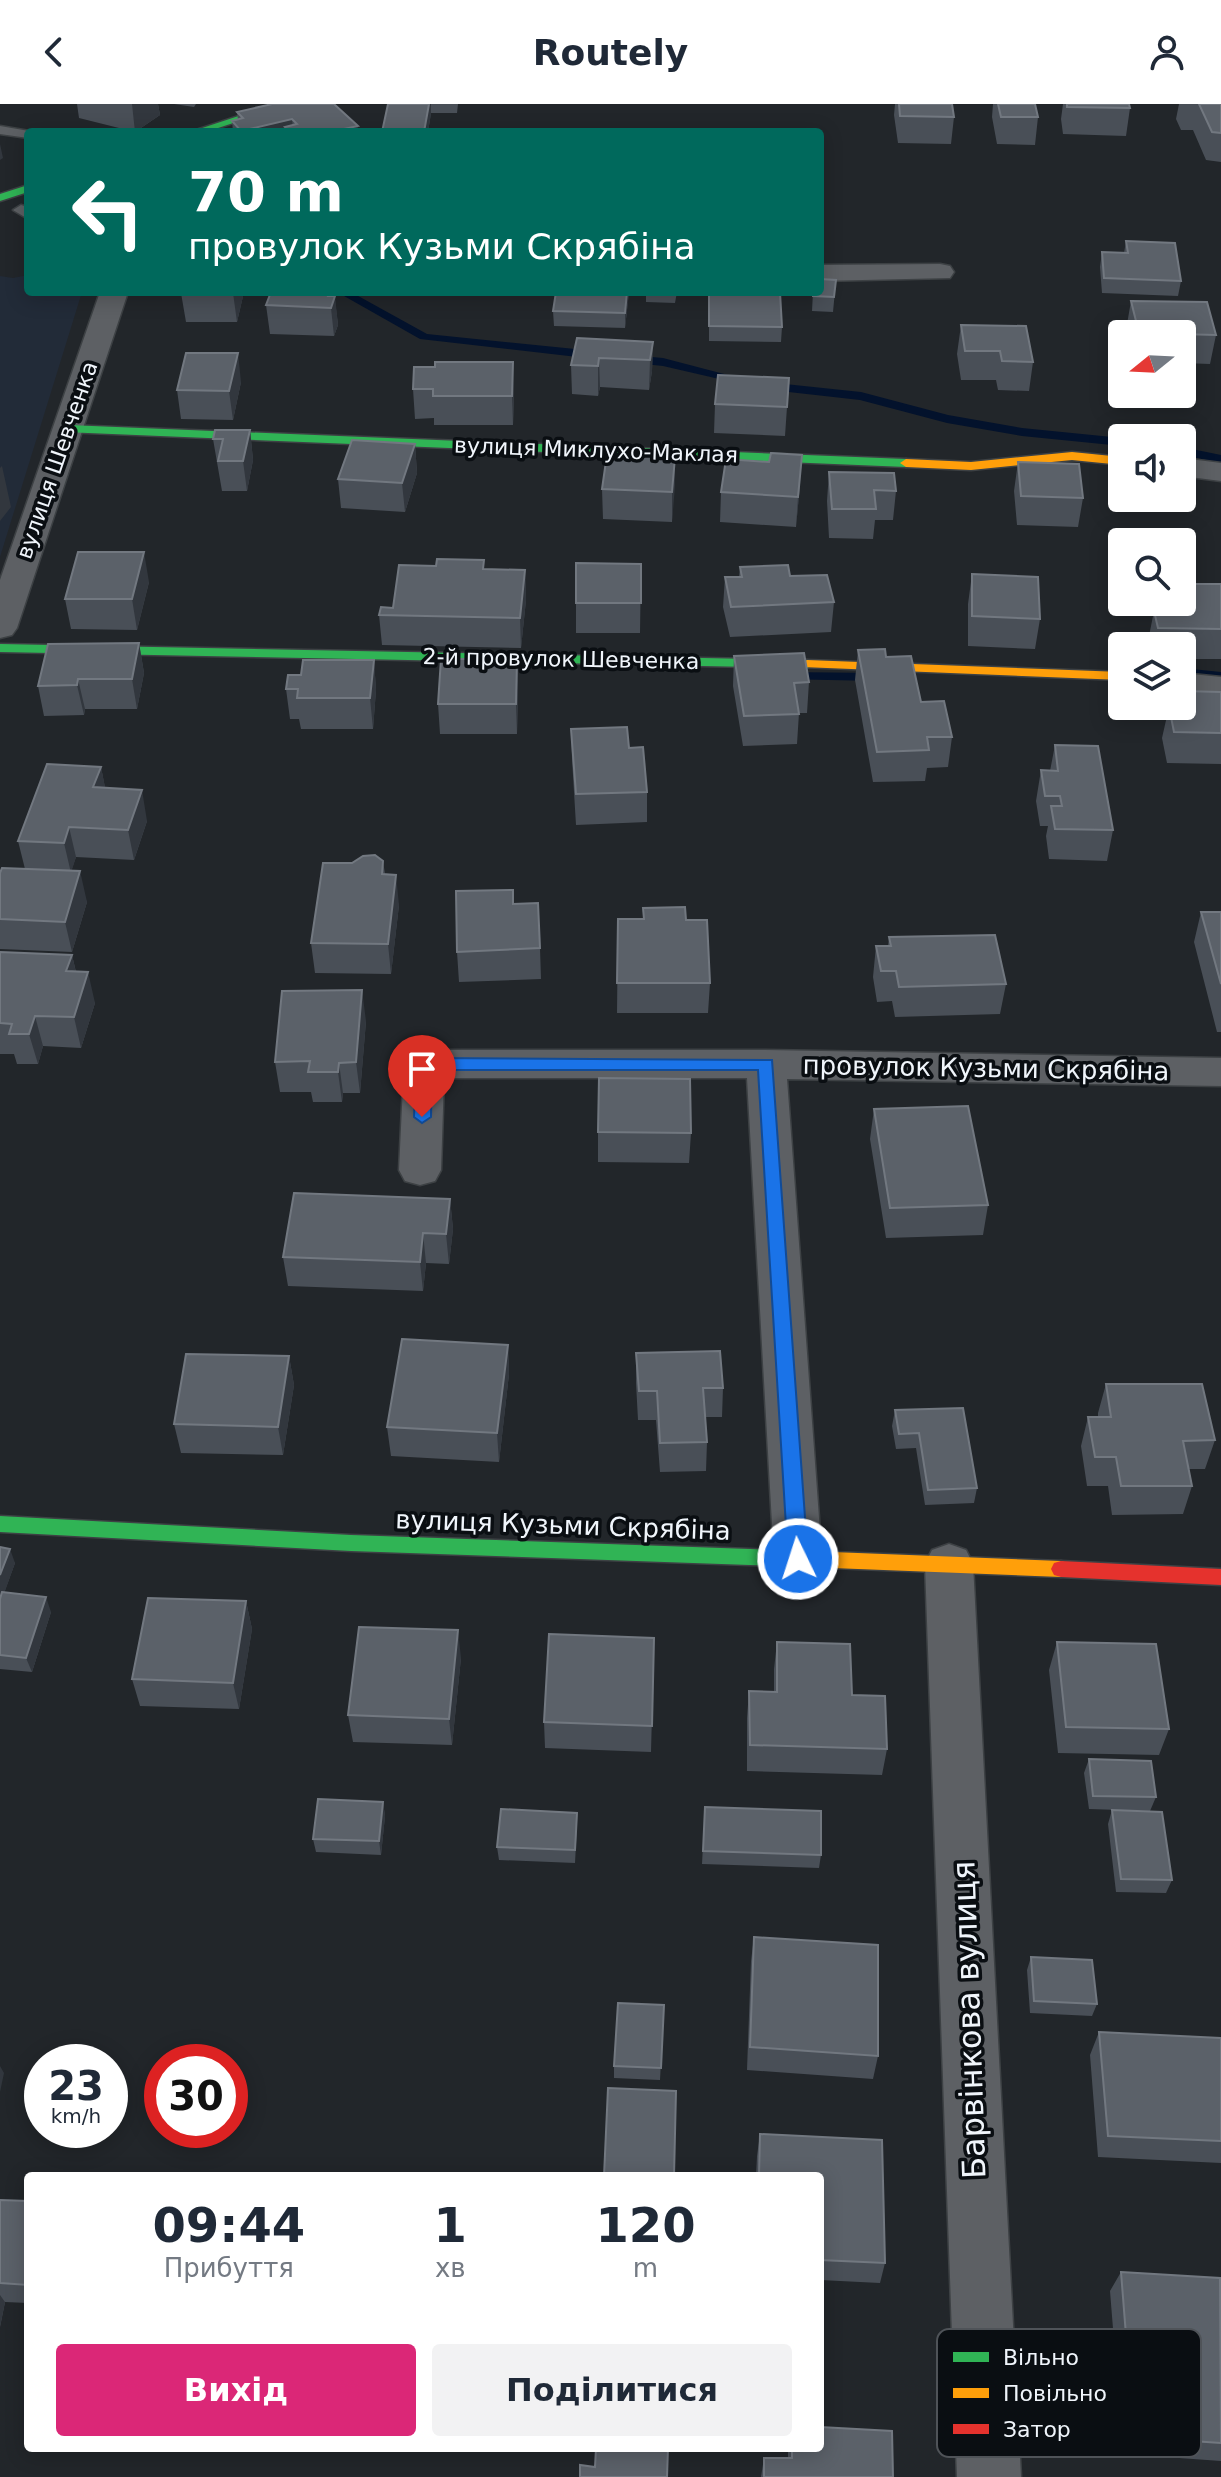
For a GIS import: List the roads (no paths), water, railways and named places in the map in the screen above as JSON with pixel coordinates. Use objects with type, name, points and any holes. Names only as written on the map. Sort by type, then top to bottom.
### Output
[{"type":"street","points":[[208,128],[286,104]]},
{"type":"street","points":[[0,198],[24,189]]},
{"type":"street","points":[[824,273],[940,272]]},
{"type":"street","name":"вулиця Шевченка","points":[[0,628],[113,296]]},
{"type":"street","name":"вулиця Миклухо-Маклая","points":[[68,429],[971,466],[1072,456],[1108,460]]},
{"type":"street","points":[[1196,469],[1221,472]]},
{"type":"street","name":"2-й провулок Шевченка","points":[[0,648],[768,663],[1108,675]]},
{"type":"street","points":[[1196,684],[1221,687]]},
{"type":"street","name":"провулок Кузьми Скрябіна","points":[[420,1170],[424,1064],[766,1064],[1221,1072]]},
{"type":"street","points":[[766,1064],[798,1559]]},
{"type":"street","name":"вулиця Кузьми Скрябіна","points":[[0,1524],[381,1545],[949,1564],[1221,1577]]},
{"type":"street","name":"Барвінкова вулиця","points":[[949,1564],[983,2329]]},
{"type":"street","name":"Барвінкова вулиця","points":[[988,2457],[989,2477]]},
{"type":"lane","points":[[0,130],[24,133]]},
{"type":"waterway","points":[[350,296],[424,337],[595,355]]},
{"type":"waterway","points":[[629,359],[663,362],[741,380]]},
{"type":"waterway","points":[[766,386],[861,396],[947,419],[1022,432],[1108,441]]},
{"type":"waterway","points":[[1196,454],[1221,459]]},
{"type":"waterway","points":[[1196,673],[1221,676]]},
{"type":"waterway","points":[[784,676],[878,677]]}]
